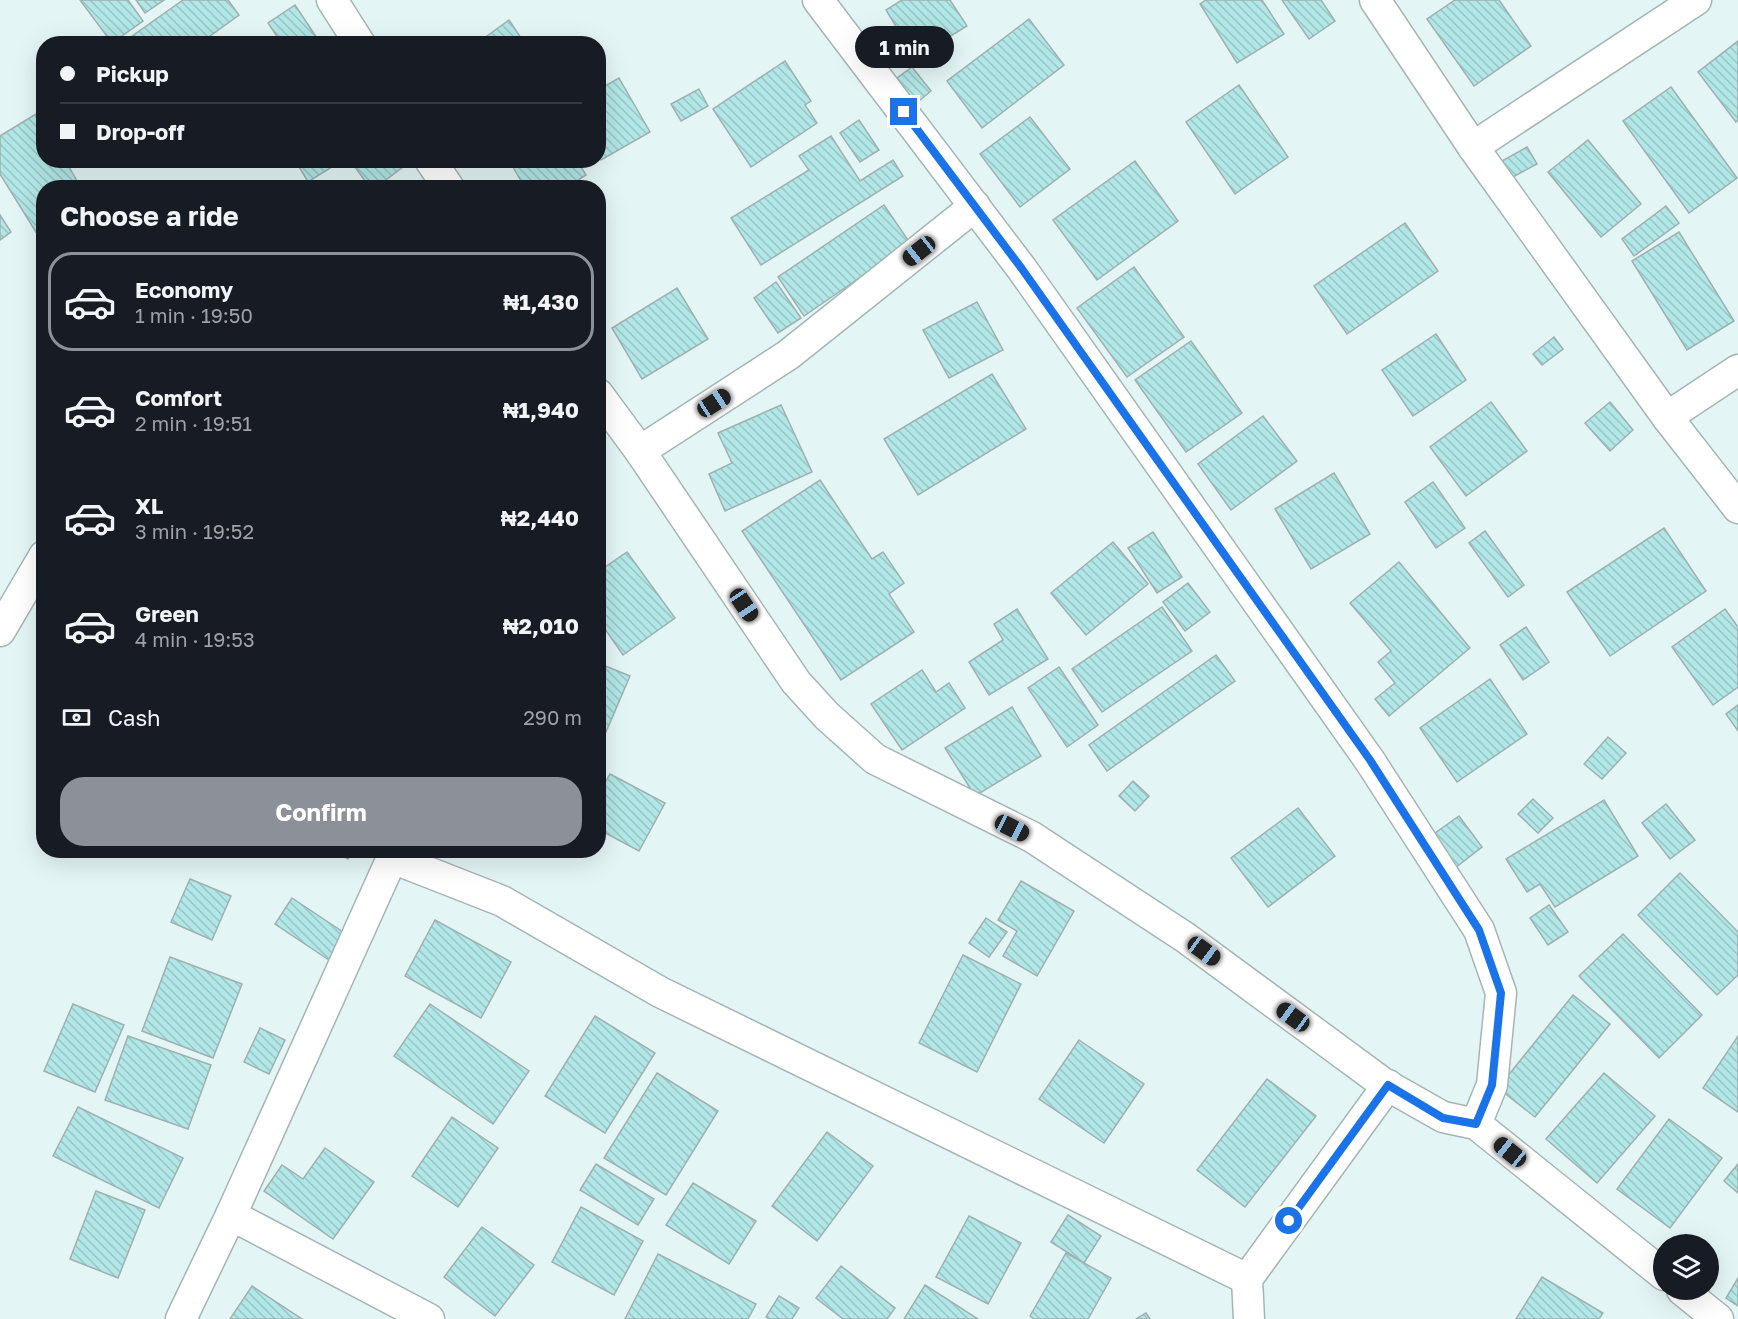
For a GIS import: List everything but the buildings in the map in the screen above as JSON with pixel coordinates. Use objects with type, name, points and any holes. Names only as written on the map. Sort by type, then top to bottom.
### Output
[{"type":"street","points":[[332,0],[355,36]]},
{"type":"street","points":[[818,0],[975,206],[1370,760],[1479,930],[1501,993],[1492,1085],[1476,1124]]},
{"type":"street","points":[[1375,0],[1473,147],[1667,417],[1738,508]]},
{"type":"street","points":[[1473,147],[1696,0]]},
{"type":"street","points":[[640,451],[788,355],[975,206]]},
{"type":"street","points":[[1667,417],[1738,370]]},
{"type":"street","points":[[606,405],[640,451],[796,682],[827,716],[875,759],[1032,837],[1186,938],[1388,1085],[1443,1118],[1476,1124],[1653,1266]]},
{"type":"street","points":[[2,622],[36,569]]},
{"type":"street","points":[[181,1319],[231,1215],[391,858]]},
{"type":"street","points":[[402,858],[502,901],[660,992],[1247,1279]]},
{"type":"street","points":[[1249,1319],[1247,1279],[1388,1085]]},
{"type":"street","points":[[231,1215],[429,1319]]},
{"type":"street","points":[[1694,1300],[1718,1319]]},
{"type":"route","points":[[904,112],[1022,269],[1370,760],[1479,930],[1501,993],[1492,1085],[1476,1124],[1443,1118],[1388,1085],[1289,1221]]}]
